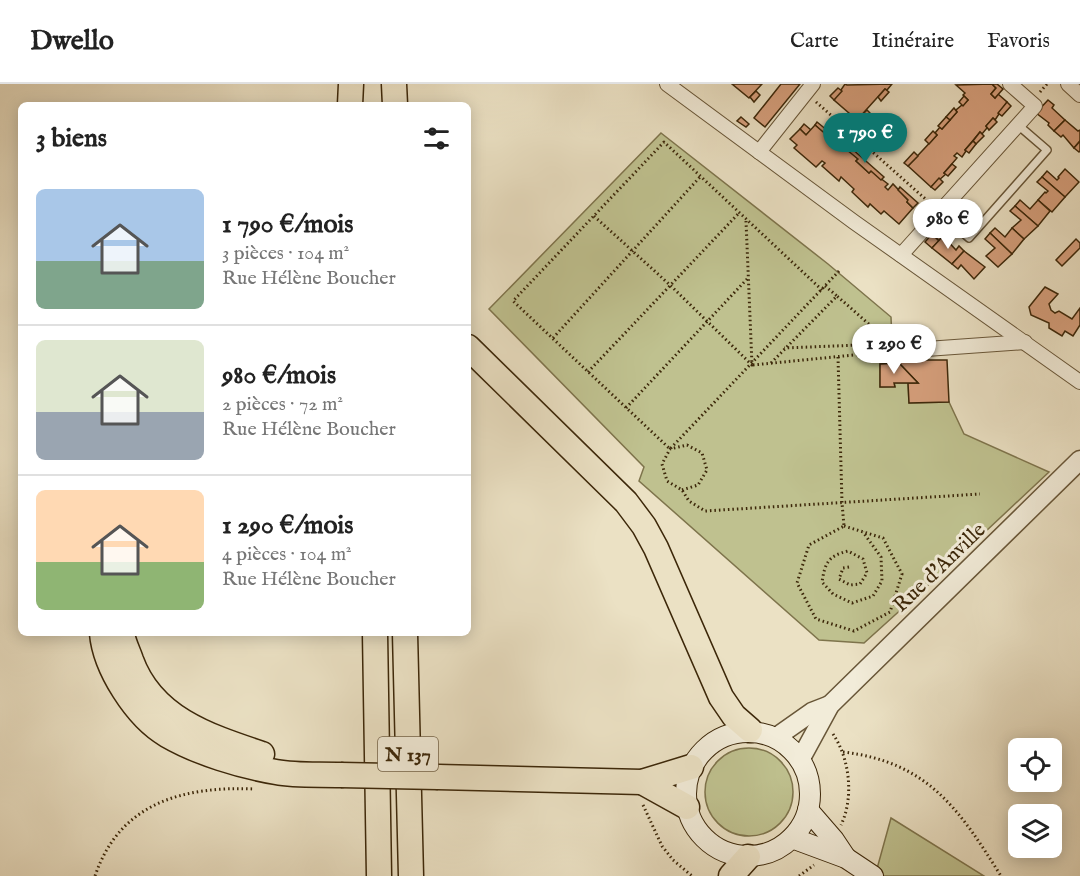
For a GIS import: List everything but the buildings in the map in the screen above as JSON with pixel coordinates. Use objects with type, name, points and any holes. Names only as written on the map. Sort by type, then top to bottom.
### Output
[{"type":"highway","points":[[350,102],[351,84]]},
{"type":"highway","points":[[363,84],[363,102]]},
{"type":"highway","points":[[394,84],[395,102]]},
{"type":"highway","points":[[471,350],[557,432],[632,510],[656,548],[721,697],[734,716],[750,730]]},
{"type":"highway","points":[[102,636],[103,645],[117,682],[142,714],[166,735],[220,758],[278,772],[438,777],[643,794],[687,807]]},
{"type":"highway","points":[[123,636],[136,673],[151,697],[176,718],[221,740],[329,775]]},
{"type":"highway","name":"N 137","points":[[374,636],[379,876]]},
{"type":"highway","name":"N 137","points":[[405,636],[411,876]]},
{"type":"highway","points":[[643,794],[691,767]]},
{"type":"highway","points":[[731,876],[747,857]]},
{"type":"main road","points":[[750,730],[775,738],[789,747],[800,760],[807,776],[810,795],[808,810],[801,826],[792,838],[774,850],[747,857],[726,852],[706,840],[695,828],[687,807],[686,787],[691,767],[700,753],[713,741],[729,735],[750,730]]},
{"type":"main road","points":[[808,810],[846,858]]},
{"type":"main road","points":[[792,838],[846,858],[873,876]]},
{"type":"street","points":[[667,84],[1080,382]]},
{"type":"street","points":[[901,255],[1035,106],[1010,84]]},
{"type":"street","points":[[1068,84],[1080,95]]},
{"type":"street","points":[[759,152],[809,89]]},
{"type":"street","points":[[898,351],[1025,342]]},
{"type":"street","name":"Rue d'Anville","points":[[800,760],[830,705],[1080,460]]},
{"type":"street","name":"Rue d'Anville","points":[[775,738],[812,712],[830,705]]},
{"type":"lane","points":[[940,212],[969,238],[1047,150],[1018,124]]},
{"type":"path","points":[[809,89],[940,212]]},
{"type":"path","points":[[670,449],[513,301],[664,142],[822,290]]},
{"type":"path","points":[[553,338],[700,177]]},
{"type":"path","points":[[588,372],[739,213]]},
{"type":"path","points":[[594,216],[670,285],[752,365],[898,351]]},
{"type":"path","points":[[746,220],[752,365]]},
{"type":"path","points":[[840,270],[670,449],[662,465],[667,481],[682,490],[689,501],[705,511],[980,494]]},
{"type":"path","points":[[626,408],[748,278]]},
{"type":"path","points":[[784,348],[885,344],[887,340],[825,286]]},
{"type":"path","points":[[771,363],[837,296]]},
{"type":"path","points":[[838,357],[844,526]]},
{"type":"path","points":[[670,449],[687,445],[702,453],[707,470],[698,485],[682,490]]},
{"type":"path","points":[[844,526],[883,538],[902,574],[890,612],[854,631],[816,619],[797,583],[808,544],[844,526]]},
{"type":"path","points":[[849,567],[843,568],[839,579],[849,585],[860,584],[867,573],[863,559],[848,551],[835,554],[824,566],[822,582],[833,594],[852,603],[873,596],[882,581],[880,556],[861,531]]},
{"type":"path","points":[[843,752],[866,755],[893,764],[926,782],[956,808],[1001,876]]},
{"type":"path","points":[[95,876],[111,844],[126,824],[144,809],[170,797],[207,790],[262,790]]},
{"type":"path","points":[[643,794],[662,846],[673,860],[692,876]]},
{"type":"green space","points":[[661,133],[828,264],[891,317],[893,363],[880,364],[880,387],[895,386],[894,383],[908,383],[909,403],[949,402],[964,434],[1049,472],[864,643],[819,640],[639,481],[644,467],[489,309]]},
{"type":"green space","points":[[749,748],[766,751],[780,761],[790,775],[793,792],[790,809],[780,823],[766,833],[749,836],[732,833],[718,823],[708,809],[705,792],[708,775],[718,761],[732,751]]},
{"type":"green space","points":[[891,818],[984,876],[875,876]]}]
